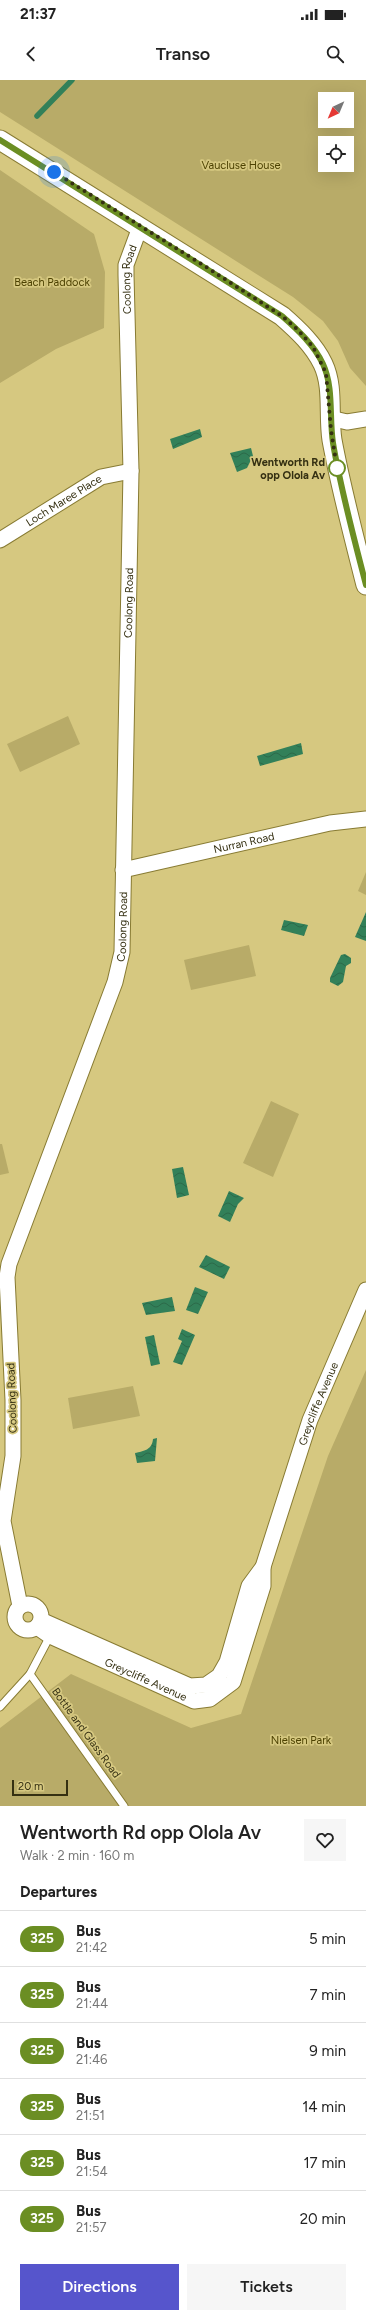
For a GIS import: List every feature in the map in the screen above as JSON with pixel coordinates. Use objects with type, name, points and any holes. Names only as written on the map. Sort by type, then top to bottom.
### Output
[{"type":"street","points":[[0,140],[275,312],[298,330],[313,347],[326,373],[330,418],[337,467],[366,585]]},
{"type":"street","name":"Coolong Road","points":[[20,1606],[3,1521],[13,1456],[13,1400],[7,1277],[9,1264],[120,968],[131,471],[126,264],[140,227]]},
{"type":"street","points":[[330,418],[347,422],[366,419]]},
{"type":"street","name":"Loch Maree Place","points":[[0,540],[102,477],[131,471]]},
{"type":"street","name":"Nurran Road","points":[[123,870],[330,823],[366,819]]},
{"type":"street","name":"Greycliffe Avenue","points":[[39,1623],[50,1636],[194,1701],[210,1700],[233,1682],[263,1586],[263,1567],[310,1420],[366,1290]]},
{"type":"street","name":"Greycliffe Avenue","points":[[39,1623],[190,1686],[206,1685],[219,1676],[227,1662],[249,1586],[263,1567]]},
{"type":"street","points":[[30,1604],[35,1606],[39,1611],[39,1623],[27,1630],[18,1626],[14,1617],[20,1606],[30,1604]]},
{"type":"lane","points":[[0,1707],[30,1674],[50,1636]]},
{"type":"lane","name":"Bottle and Glass Road","points":[[30,1674],[124,1806]]},
{"type":"green space","name":"Vaucluse House","points":[[0,80],[366,80],[366,386],[350,368],[338,341],[323,321],[293,297],[0,112]]},
{"type":"green space","name":"Beach Paddock","points":[[0,170],[94,234],[105,272],[104,328],[56,349],[0,383]]},
{"type":"green space","points":[[68,716],[80,744],[20,772],[7,744]]},
{"type":"green space","points":[[366,872],[366,895],[358,891]]},
{"type":"green space","points":[[249,945],[256,976],[191,990],[184,960]]},
{"type":"green space","points":[[271,1101],[299,1114],[273,1177],[243,1163]]},
{"type":"green space","points":[[0,1144],[2,1144],[9,1173],[0,1175]]},
{"type":"green space","name":"Nielsen Park","points":[[366,1370],[366,1806],[0,1806],[0,1728],[71,1674],[191,1728],[241,1714],[328,1456]]},
{"type":"green space","points":[[133,1386],[140,1416],[73,1429],[68,1398]]},
{"type":"water","points":[[200,429],[202,437],[173,449],[170,439]]},
{"type":"water","points":[[251,448],[253,456],[247,468],[237,472],[230,453]]},
{"type":"water","points":[[301,743],[303,754],[260,766],[257,756]]},
{"type":"water","points":[[366,912],[366,941],[355,937]]},
{"type":"water","points":[[284,920],[308,925],[304,936],[281,930]]},
{"type":"water","points":[[345,954],[351,958],[351,963],[346,966],[343,982],[338,986],[330,982],[330,978],[341,955]]},
{"type":"water","points":[[183,1167],[189,1195],[177,1198],[172,1169]]},
{"type":"water","points":[[229,1191],[244,1198],[238,1204],[230,1222],[218,1216]]},
{"type":"water","points":[[206,1255],[230,1267],[224,1279],[199,1267]]},
{"type":"water","points":[[195,1287],[208,1292],[198,1314],[186,1310]]},
{"type":"water","points":[[172,1297],[175,1311],[146,1315],[142,1303]]},
{"type":"water","points":[[182,1329],[195,1335],[182,1365],[173,1362],[182,1341],[178,1339]]},
{"type":"water","points":[[154,1335],[160,1364],[151,1366],[145,1337]]},
{"type":"water","points":[[157,1438],[155,1461],[137,1463],[135,1453],[149,1448],[153,1439]]},
{"type":"waterway","points":[[37,116],[72,80]]},
{"type":"bus line","name":"325","points":[[0,140],[203,265],[282,316],[298,330],[313,347],[323,364],[329,382],[329,409],[337,467],[366,585]]},
{"type":"place","name":"Wentworth Rd opp Olola Av","points":[[337,468]]},
{"type":"route","points":[[54,172],[282,316],[298,330],[313,347],[323,364],[329,382],[329,409],[337,468]]}]
